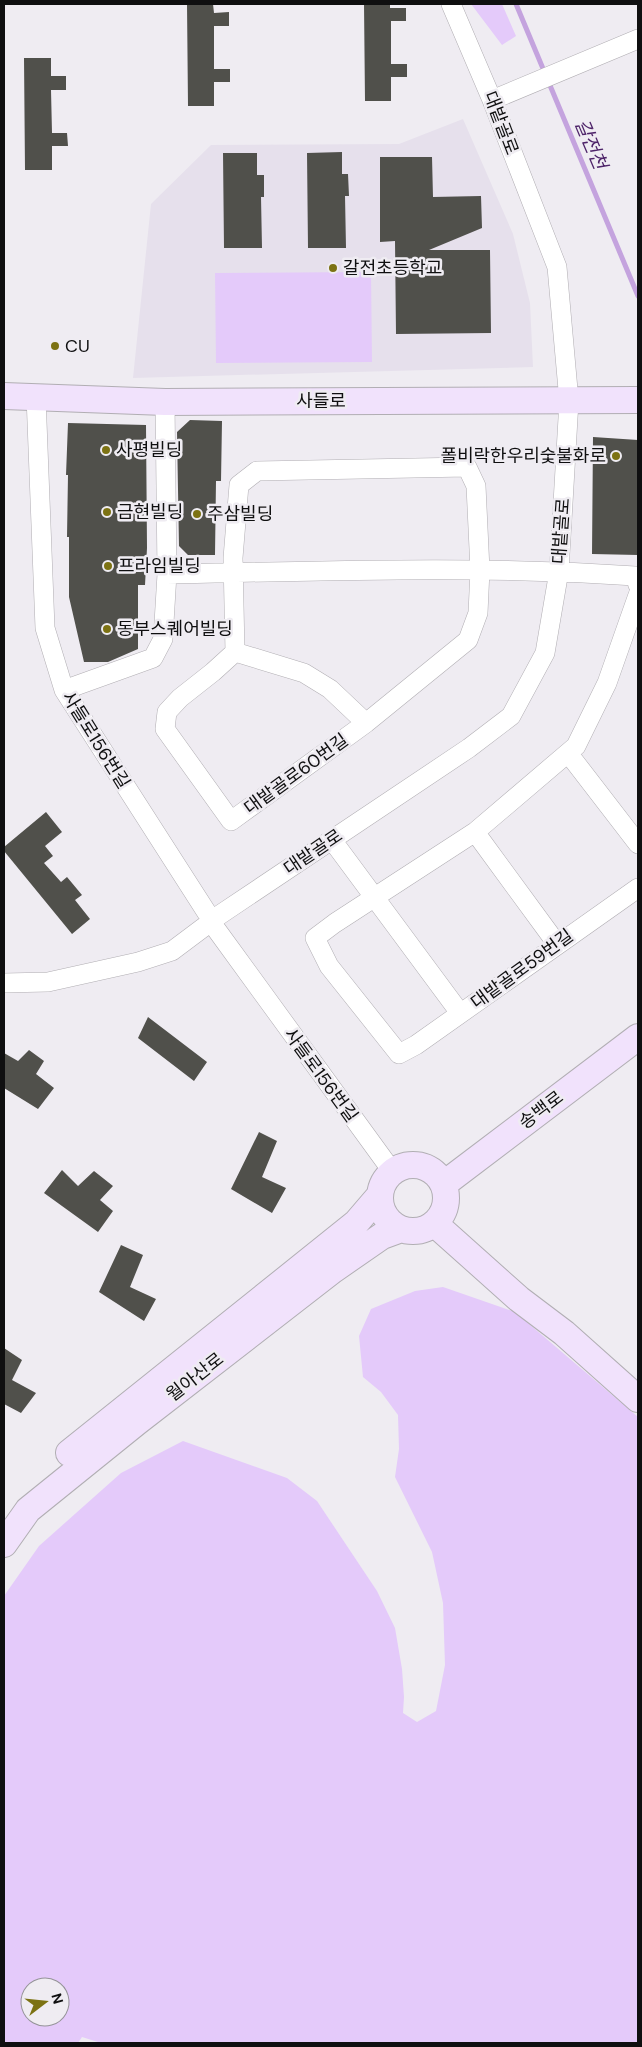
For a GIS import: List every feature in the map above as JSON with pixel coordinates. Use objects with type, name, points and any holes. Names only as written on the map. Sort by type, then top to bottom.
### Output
[{"type":"main road","name":"사들로","points":[[4,396],[165,402],[638,400]]},
{"type":"main road","name":"송백로","points":[[444,1184],[638,1037]]},
{"type":"main road","points":[[408,1164],[425,1166],[433,1170],[444,1184],[446,1192],[445,1210],[435,1224],[418,1231],[401,1229],[394,1225],[382,1212],[380,1195],[382,1186],[392,1171],[408,1164]]},
{"type":"main road","points":[[4,1513],[26,1488],[356,1223],[380,1195]]},
{"type":"main road","points":[[435,1224],[519,1299],[564,1333],[638,1400]]},
{"type":"main road","name":"월아산로","points":[[4,1544],[28,1510],[137,1422],[333,1270],[382,1236],[401,1229]]},
{"type":"street","name":"대밭골로","points":[[4,984],[48,982],[138,962],[172,951],[211,921],[469,748],[511,716],[545,653],[559,571],[569,401],[556,267],[492,100],[451,4]]},
{"type":"street","points":[[492,100],[637,40]]},
{"type":"street","name":"사들로156번길","points":[[36,396],[45,628],[64,690],[211,921],[392,1171]]},
{"type":"street","points":[[64,690],[153,658],[163,639],[167,574],[165,402]]},
{"type":"street","name":"대밭골로60번길","points":[[467,468],[476,486],[480,570],[478,612],[468,640],[366,723],[231,821],[165,729],[167,712],[180,698],[214,672],[234,652],[233,573],[238,485],[257,471],[467,468]]},
{"type":"street","points":[[167,574],[480,570],[559,571],[635,576],[638,585]]},
{"type":"street","points":[[460,1014],[416,1045],[399,1054],[329,966],[315,938],[335,922],[475,832],[576,746],[607,683],[638,595]]},
{"type":"street","points":[[234,652],[304,673],[330,689],[366,723]]},
{"type":"street","points":[[568,753],[638,844]]},
{"type":"street","points":[[475,832],[557,944]]},
{"type":"street","name":"대밭골로59번길","points":[[332,840],[460,1014],[638,888]]},
{"type":"shaded area","points":[[471,4],[502,4],[516,36],[502,45]]},
{"type":"shaded area","name":"갈전초등학교","points":[[463,119],[513,234],[530,303],[533,367],[133,378],[151,204],[211,145],[399,144]]},
{"type":"shaded area","points":[[371,272],[372,362],[216,363],[215,273]]},
{"type":"shaded area","points":[[443,1287],[515,1312],[638,1417],[638,2043],[101,2043],[82,2037],[78,2043],[4,2043],[4,1596],[39,1546],[121,1473],[183,1441],[287,1478],[317,1501],[377,1591],[395,1628],[402,1669],[403,1713],[417,1722],[436,1711],[445,1665],[443,1603],[432,1552],[395,1477],[399,1449],[398,1415],[381,1392],[363,1377],[359,1336],[371,1309],[415,1291]]},
{"type":"building","points":[[187,4],[213,4],[214,13],[229,12],[229,26],[214,26],[214,69],[230,69],[230,82],[214,82],[214,106],[188,106]]},
{"type":"building","points":[[364,4],[390,4],[390,8],[406,8],[406,21],[391,21],[391,64],[407,64],[407,77],[391,77],[391,101],[365,101]]},
{"type":"building","points":[[24,58],[51,58],[51,76],[66,76],[66,90],[51,90],[52,133],[67,133],[68,146],[52,146],[52,170],[25,170]]},
{"type":"building","points":[[342,152],[342,174],[348,174],[349,196],[345,196],[346,248],[308,248],[307,153]]},
{"type":"building","points":[[223,153],[257,153],[257,175],[264,175],[264,197],[261,197],[262,248],[224,248]]},
{"type":"building","points":[[380,157],[432,157],[433,197],[481,196],[482,228],[429,250],[490,250],[491,333],[396,334],[395,241],[380,242]]},
{"type":"building","name":"주삼빌딩","points":[[190,420],[222,421],[221,481],[216,481],[215,555],[188,555],[179,546],[177,432]]},
{"type":"building","points":[[68,423],[146,425],[147,548],[145,585],[138,585],[138,649],[108,662],[84,662],[69,597],[69,537],[67,537],[68,475],[66,475]]},
{"type":"building","points":[[593,437],[638,440],[638,555],[592,554]]},
{"type":"building","points":[[46,812],[62,832],[45,846],[53,856],[44,863],[61,882],[67,877],[82,895],[75,900],[90,919],[72,934],[4,851],[4,847]]},
{"type":"building","points":[[148,1017],[207,1062],[194,1081],[138,1038]]},
{"type":"building","points":[[29,1050],[44,1061],[36,1074],[54,1088],[38,1109],[4,1088],[4,1053],[18,1061]]},
{"type":"building","points":[[259,1132],[277,1141],[262,1177],[286,1188],[272,1213],[231,1189]]},
{"type":"building","points":[[62,1170],[78,1186],[94,1171],[113,1186],[100,1200],[113,1211],[98,1232],[44,1193]]},
{"type":"building","points":[[121,1245],[143,1255],[130,1287],[156,1299],[144,1321],[99,1292]]},
{"type":"building","points":[[4,1348],[22,1360],[12,1380],[36,1393],[21,1413],[4,1404]]},
{"type":"waterway","name":"갈전천","points":[[516,4],[638,296]]},
{"type":"place","name":"갈전초등학교","points":[[333,268]]},
{"type":"place","name":"CU","points":[[55,346]]},
{"type":"place","name":"사평빌딩","points":[[106,450]]},
{"type":"place","name":"폴비락한우리숯불화로","points":[[616,456]]},
{"type":"place","name":"금현빌딩","points":[[107,512]]},
{"type":"place","name":"주삼빌딩","points":[[197,514]]},
{"type":"place","name":"프라임빌딩","points":[[108,566]]},
{"type":"place","name":"동부스퀘어빌딩","points":[[107,629]]}]
